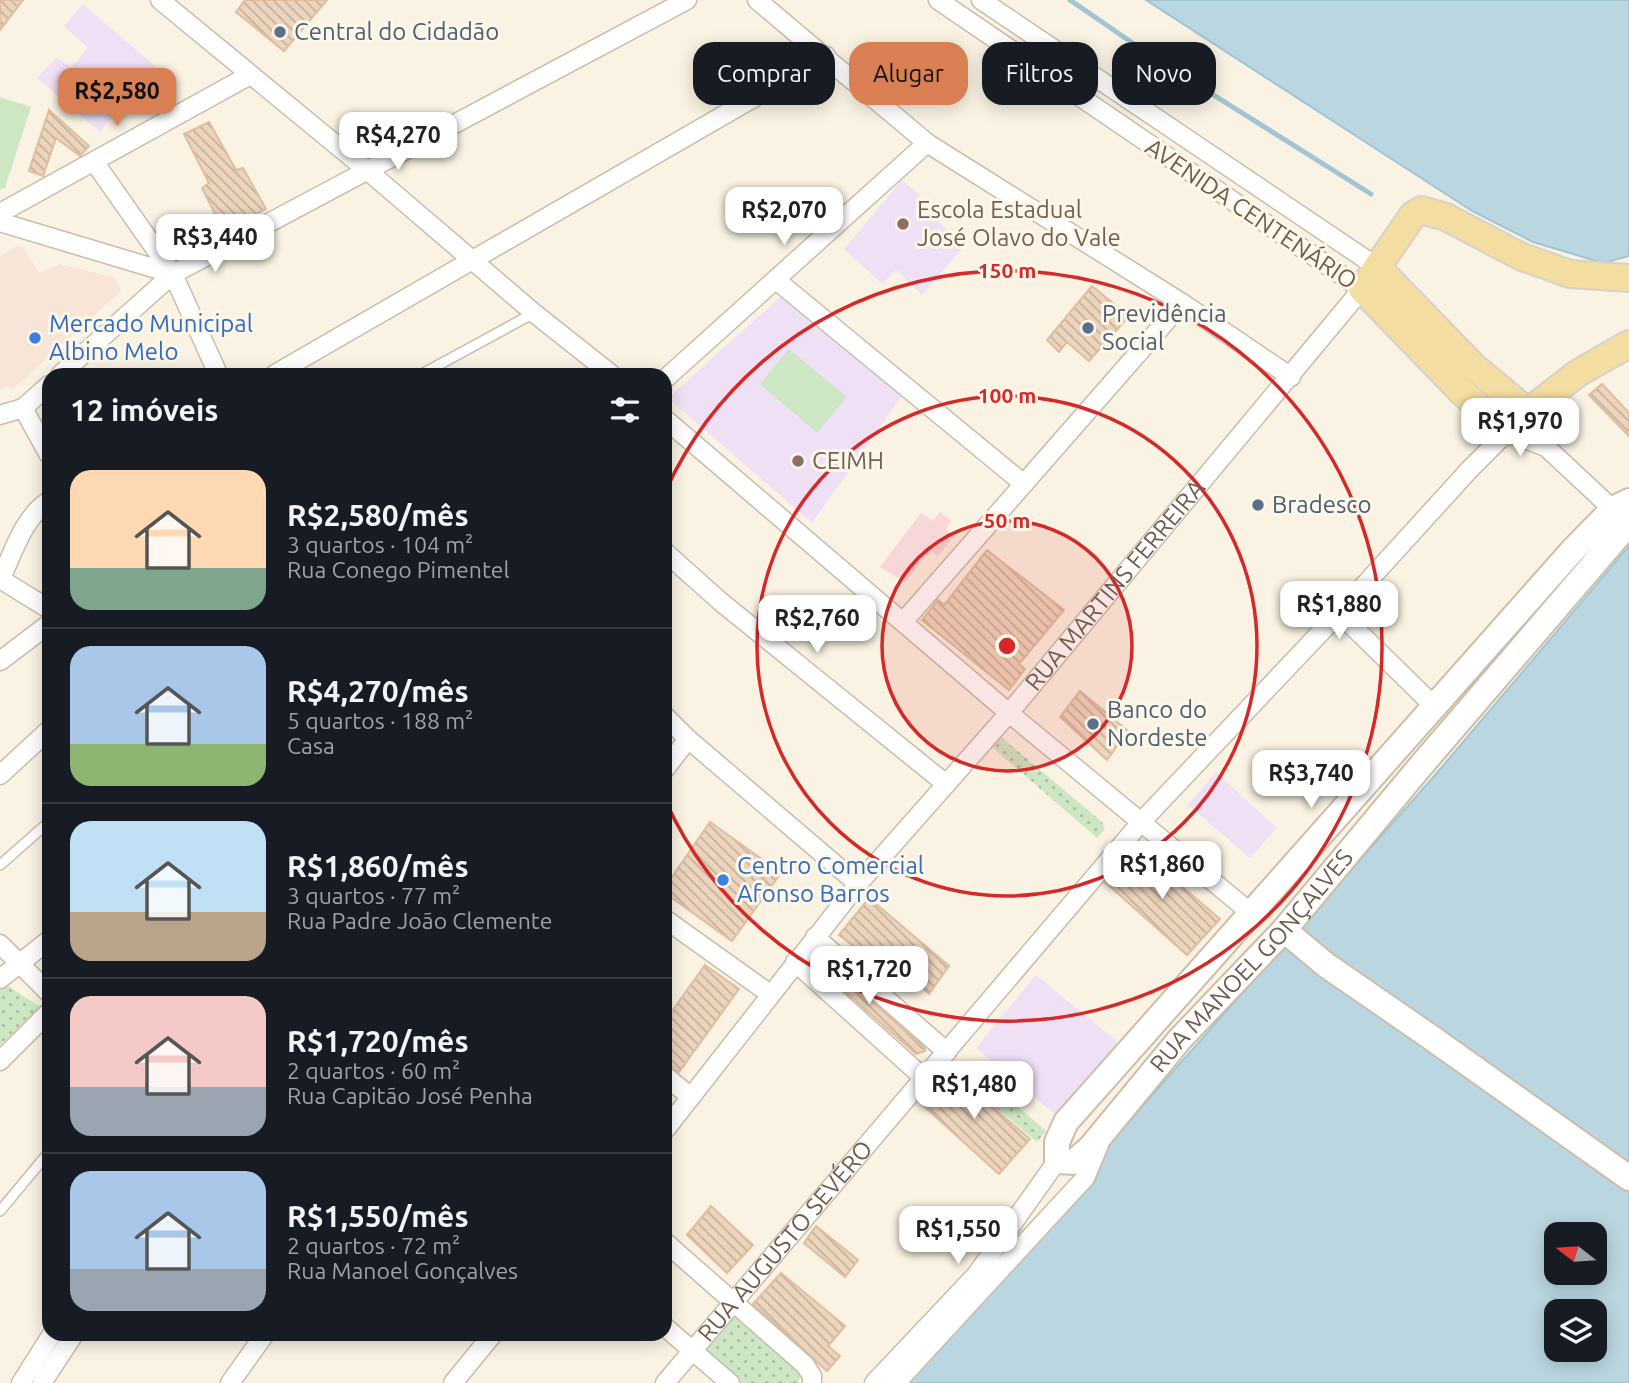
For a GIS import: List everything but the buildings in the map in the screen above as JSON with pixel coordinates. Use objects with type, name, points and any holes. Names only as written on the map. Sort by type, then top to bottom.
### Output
[{"type":"main road","name":"RUA MARTINS FERREIRA","points":[[1363,289],[1413,215],[1421,210],[1446,217],[1522,257],[1570,274],[1629,278]]},
{"type":"main road","name":"AVENIDA CENTENÁRIO","points":[[1377,267],[1473,366],[1528,412]]},
{"type":"main road","name":"AVENIDA CENTENÁRIO","points":[[1363,289],[1461,391],[1507,432]]},
{"type":"main road","name":"RUA AUGUSTO SEVÉRO","points":[[1507,432],[1578,373],[1628,347]]},
{"type":"street","points":[[160,0],[603,368]]},
{"type":"street","points":[[68,368],[173,274],[687,0]]},
{"type":"street","points":[[757,0],[809,42]]},
{"type":"street","name":"AVENIDA CENTENÁRIO","points":[[938,0],[1363,289]]},
{"type":"street","name":"AVENIDA CENTENÁRIO","points":[[981,0],[1112,88]]},
{"type":"street","points":[[835,64],[927,143],[1182,303],[1291,377]]},
{"type":"street","points":[[0,213],[250,75]]},
{"type":"street","points":[[285,368],[741,105]]},
{"type":"street","points":[[1125,127],[1137,105]]},
{"type":"street","name":"AVENIDA CENTENÁRIO","points":[[1137,105],[1377,267]]},
{"type":"street","points":[[672,373],[927,143]]},
{"type":"street","points":[[94,163],[173,274],[215,368]]},
{"type":"street","points":[[0,222],[173,274]]},
{"type":"street","points":[[776,280],[1024,484]]},
{"type":"street","name":"RUA MARTINS FERREIRA","points":[[672,1121],[858,884],[1009,713],[1363,289]]},
{"type":"street","points":[[903,622],[1182,303]]},
{"type":"street","points":[[0,415],[23,408],[42,391]]},
{"type":"street","points":[[23,408],[42,442]]},
{"type":"street","name":"AVENIDA CENTENÁRIO","points":[[1528,412],[1546,447]]},
{"type":"street","points":[[672,425],[1009,713],[1251,913]]},
{"type":"street","name":"AVENIDA CENTENÁRIO","points":[[1507,432],[1546,447],[1625,515]]},
{"type":"street","name":"RUA AUGUSTO SEVÉRO","points":[[665,1383],[1142,821],[1507,432]]},
{"type":"street","points":[[42,505],[30,519],[0,580],[42,605]]},
{"type":"street","name":"RUA MANOEL GONÇALVES","points":[[874,1383],[976,1275],[1057,1161],[1058,1142],[1066,1122],[1572,551],[1625,515]]},
{"type":"street","name":"RUA MANOEL GONÇALVES","points":[[1057,1161],[1073,1163],[1091,1147],[1180,1040],[1241,975],[1288,933],[1364,834],[1508,665],[1625,515]]},
{"type":"street","points":[[672,558],[721,602],[946,784]]},
{"type":"street","points":[[1339,613],[1434,706]]},
{"type":"street","points":[[0,661],[42,629]]},
{"type":"street","points":[[1490,643],[1508,665]]},
{"type":"street","points":[[672,723],[858,884]]},
{"type":"street","points":[[0,775],[42,736]]},
{"type":"street","points":[[672,760],[688,739]]},
{"type":"street","points":[[1342,809],[1364,834]]},
{"type":"street","points":[[672,924],[770,994]]},
{"type":"street","points":[[1288,933],[1326,965],[1629,1178]]},
{"type":"street","points":[[815,937],[947,1052]]},
{"type":"street","points":[[0,944],[42,986]]},
{"type":"street","points":[[0,979],[42,946]]},
{"type":"street","points":[[795,962],[925,1079]]},
{"type":"street","points":[[896,1383],[1084,1178],[1096,1149],[1237,988],[1241,975]]},
{"type":"street","points":[[0,1060],[42,1019]]},
{"type":"street","points":[[672,1082],[691,1097]]},
{"type":"street","points":[[672,1248],[805,1365],[812,1376],[812,1383]]},
{"type":"street","points":[[672,1333],[730,1383]]},
{"type":"street","points":[[21,1383],[48,1341]]},
{"type":"street","points":[[41,1383],[69,1341]]},
{"type":"street","points":[[230,1383],[260,1341]]},
{"type":"street","points":[[453,1383],[483,1341]]},
{"type":"lane","points":[[433,368],[534,313]]},
{"type":"lane","points":[[0,865],[42,828]]},
{"type":"lane","points":[[0,1211],[42,1160]]},
{"type":"shaded area","points":[[83,4],[156,67],[138,88],[124,77],[108,96],[120,107],[100,132],[37,78],[56,57],[71,67],[88,48],[64,26]]},
{"type":"shaded area","name":"Escola Estadual José Olavo do Vale","points":[[902,180],[920,195],[916,202],[965,245],[922,295],[896,270],[882,284],[844,249]]},
{"type":"shaded area","name":"Mercado Municipal Albino Melo","points":[[17,246],[23,247],[39,273],[60,264],[115,278],[121,291],[12,390],[9,385],[0,389],[0,256]]},
{"type":"shaded area","name":"CEIMH","points":[[780,297],[904,393],[812,523],[672,401],[672,394]]},
{"type":"shaded area","points":[[940,512],[951,521],[946,529],[954,536],[938,556],[930,551],[905,582],[880,567],[921,513],[933,521]]},
{"type":"shaded area","points":[[1216,772],[1277,828],[1250,858],[1188,805]]},
{"type":"shaded area","points":[[1036,975],[1118,1042],[1056,1115],[976,1048]]},
{"type":"green space","points":[[0,97],[31,107],[5,188],[0,189]]},
{"type":"green space","points":[[789,349],[847,397],[817,433],[760,384]]},
{"type":"green space","points":[[1001,737],[1102,822],[1105,829],[1097,838],[992,747],[992,741]]},
{"type":"green space","points":[[5,984],[42,1008],[0,1045],[0,988]]},
{"type":"green space","points":[[964,1060],[1046,1131],[1037,1142],[954,1073]]},
{"type":"green space","points":[[730,1315],[739,1318],[799,1370],[801,1375],[798,1383],[736,1383],[704,1355],[704,1344]]},
{"type":"water","points":[[1146,0],[1629,0],[1629,256],[1603,263],[1533,242],[1472,211],[1216,45],[1216,42],[1211,42]]},
{"type":"water","points":[[1629,546],[1629,1383],[901,1383],[1095,1181],[1108,1145],[1436,774]]},
{"type":"waterway","points":[[1070,0],[1150,55],[1371,194]]},
{"type":"place","name":"Central do Cidadão","points":[[280,32]]},
{"type":"place","name":"Escola Estadual José Olavo do Vale","points":[[903,224]]},
{"type":"place","name":"Previdência Social","points":[[1088,328]]},
{"type":"place","name":"Mercado Municipal Albino Melo","points":[[35,338]]},
{"type":"place","name":"CEIMH","points":[[798,461]]},
{"type":"place","name":"Bradesco","points":[[1258,505]]},
{"type":"place","name":"Banco do Nordeste","points":[[1093,724]]},
{"type":"place","name":"Centro Comercial Afonso Barros","points":[[723,880]]}]
